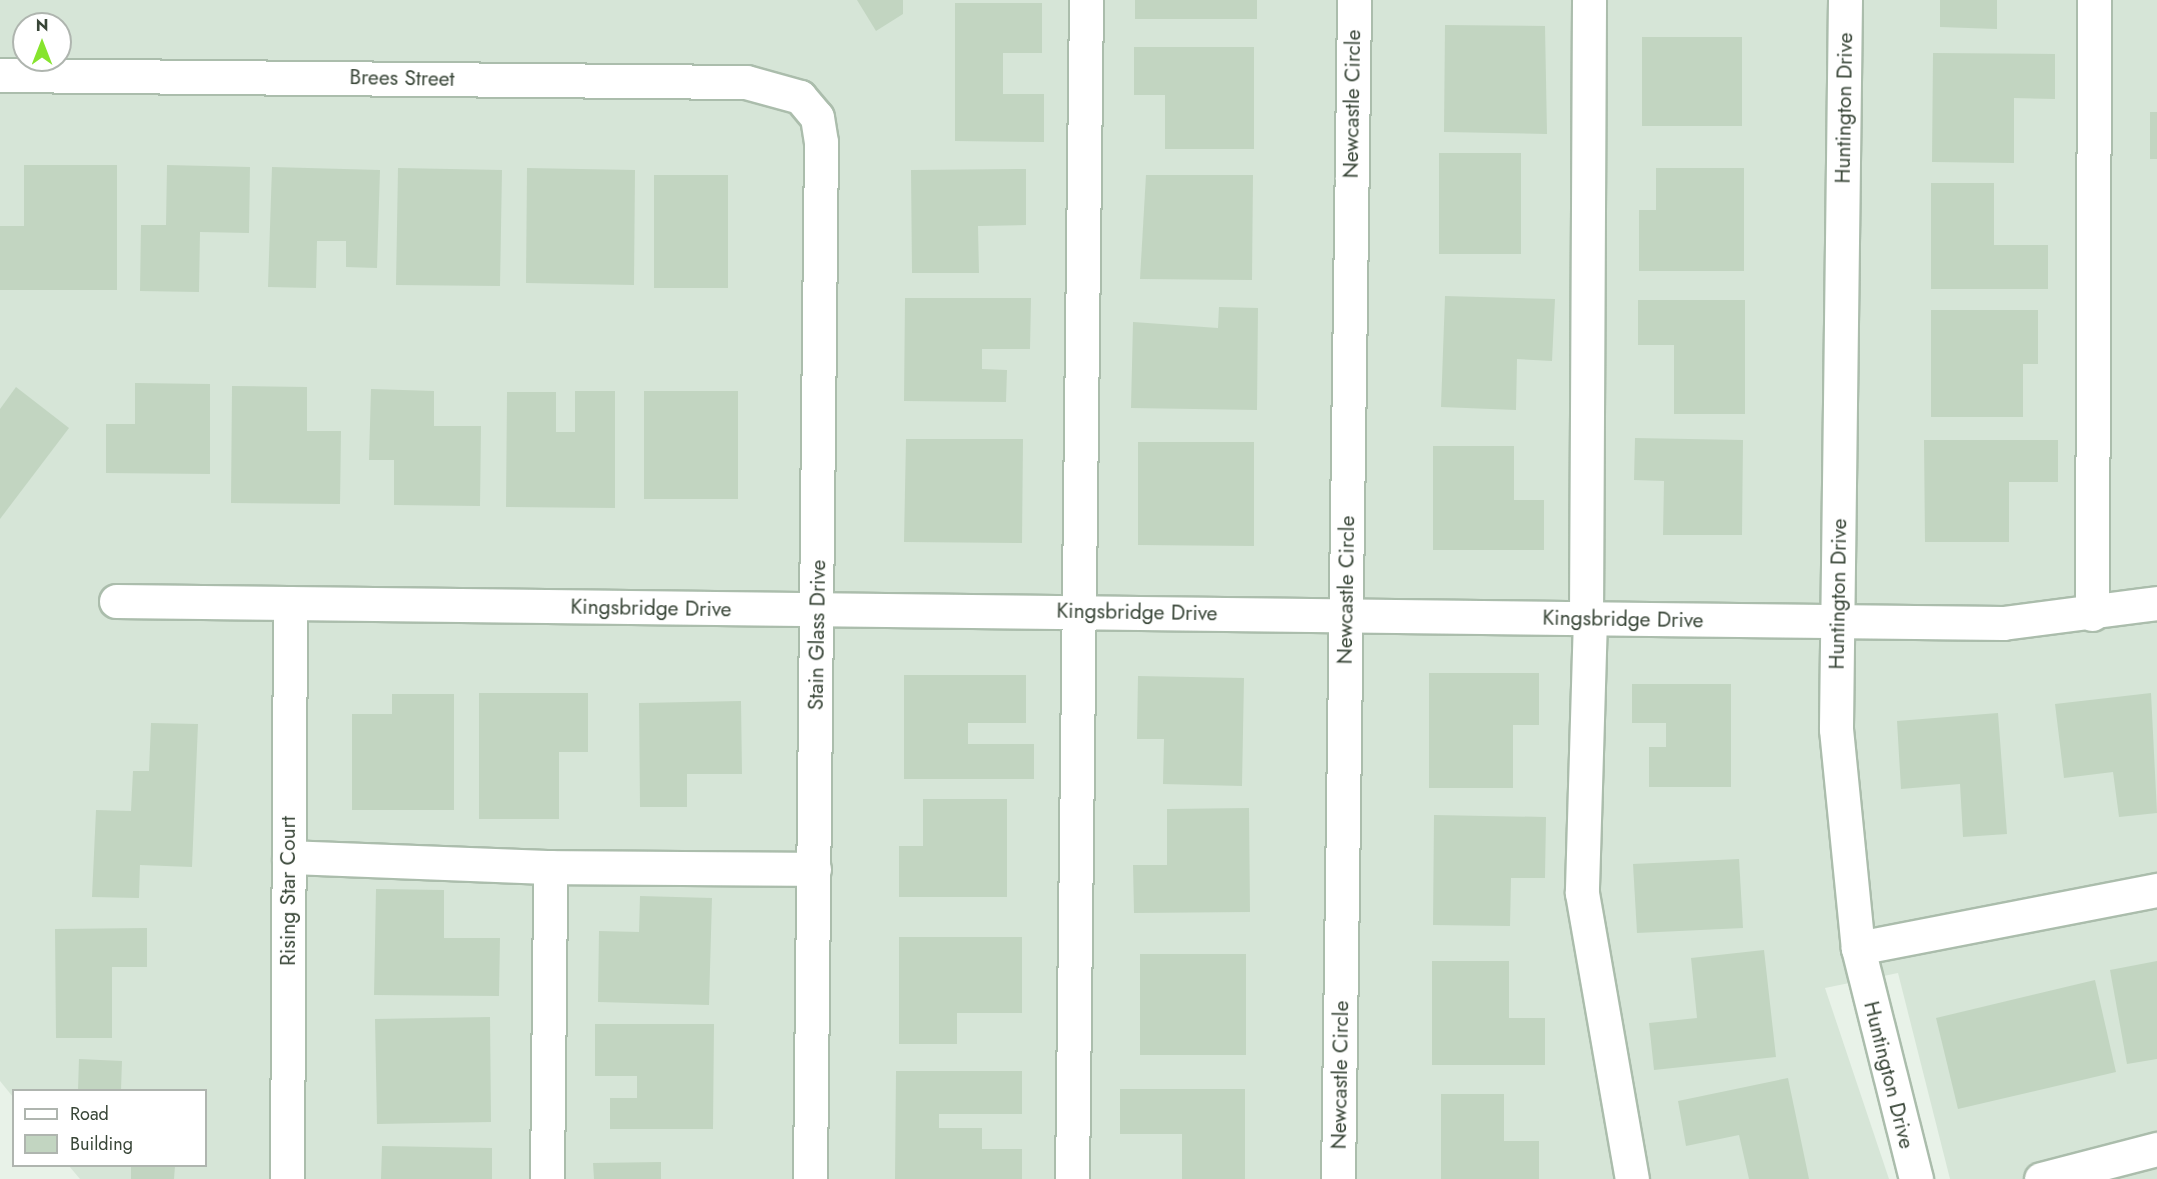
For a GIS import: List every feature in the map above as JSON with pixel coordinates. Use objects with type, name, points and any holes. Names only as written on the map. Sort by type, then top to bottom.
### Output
[{"type":"street","points":[[1072,1179],[1081,611],[1086,0]]},
{"type":"street","name":"Newcastle Circle","points":[[1338,1179],[1354,0]]},
{"type":"street","points":[[1589,0],[1588,618],[1582,893],[1632,1179]]},
{"type":"street","name":"Huntington Drive","points":[[1845,0],[1837,622],[1839,786],[1858,948],[1916,1179]]},
{"type":"street","points":[[2092,614],[2094,0]]},
{"type":"street","name":"Brees Street","points":[[0,75],[746,82],[800,97]]},
{"type":"street","name":"Stain Glass Drive","points":[[800,97],[817,117],[821,142],[818,610],[810,1179]]},
{"type":"street","name":"Kingsbridge Drive","points":[[116,601],[2003,623],[2092,614],[2157,603]]},
{"type":"street","name":"Rising Star Court","points":[[287,1179],[290,603]]},
{"type":"street","points":[[288,857],[550,867],[814,869]]},
{"type":"street","points":[[547,1179],[550,867]]},
{"type":"street","points":[[1858,948],[2157,890]]},
{"type":"street","points":[[2042,1179],[2157,1149]]},
{"type":"shaded area","points":[[0,0],[2157,0],[2157,1179],[1950,1179],[1898,973],[1825,988],[1889,1179],[80,1179],[70,1167],[207,1167],[207,1089],[12,1089],[12,1096],[0,1081]]},
{"type":"building","points":[[857,0],[903,0],[903,14],[876,31]]},
{"type":"building","points":[[1135,0],[1257,0],[1257,19],[1135,19]]},
{"type":"building","points":[[1940,0],[1997,0],[1997,29],[1940,27]]},
{"type":"building","points":[[955,3],[1042,3],[1042,53],[1003,53],[1003,94],[1044,94],[1044,142],[955,141]]},
{"type":"building","points":[[1445,25],[1545,26],[1547,134],[1444,132]]},
{"type":"building","points":[[1642,37],[1742,37],[1742,126],[1642,126]]},
{"type":"building","points":[[1134,47],[1254,47],[1254,149],[1165,149],[1165,95],[1134,95]]},
{"type":"building","points":[[1933,53],[2055,54],[2055,99],[2014,98],[2014,163],[1932,162]]},
{"type":"building","points":[[2150,112],[2157,112],[2157,159],[2150,159]]},
{"type":"building","points":[[1439,153],[1521,153],[1521,254],[1439,254]]},
{"type":"building","points":[[24,165],[117,165],[117,290],[0,290],[0,226],[24,226]]},
{"type":"building","points":[[167,165],[250,167],[249,233],[200,232],[199,292],[140,291],[141,225],[166,225]]},
{"type":"building","points":[[272,167],[380,170],[377,268],[346,267],[346,241],[317,241],[316,288],[268,287]]},
{"type":"building","points":[[398,168],[502,170],[500,286],[396,285]]},
{"type":"building","points":[[527,168],[635,170],[634,285],[526,283]]},
{"type":"building","points":[[1656,168],[1744,168],[1744,271],[1639,271],[1639,210],[1656,210]]},
{"type":"building","points":[[1026,169],[1026,225],[978,226],[979,273],[912,273],[911,170]]},
{"type":"building","points":[[654,175],[728,175],[728,288],[654,288]]},
{"type":"building","points":[[1146,175],[1253,175],[1252,280],[1140,279]]},
{"type":"building","points":[[1931,183],[1994,183],[1994,245],[2048,245],[2048,289],[1931,289]]},
{"type":"building","points":[[1445,296],[1555,299],[1552,361],[1517,359],[1516,410],[1441,407]]},
{"type":"building","points":[[905,298],[1031,298],[1030,349],[982,349],[982,369],[1007,370],[1006,402],[904,401]]},
{"type":"building","points":[[1638,300],[1745,300],[1745,414],[1674,414],[1674,345],[1638,345]]},
{"type":"building","points":[[1219,307],[1258,308],[1257,410],[1131,408],[1133,322],[1218,328]]},
{"type":"building","points":[[1931,310],[2038,310],[2038,364],[2023,364],[2023,417],[1931,417]]},
{"type":"building","points":[[135,383],[210,384],[210,474],[106,473],[106,424],[135,424]]},
{"type":"building","points":[[232,386],[307,387],[307,431],[341,431],[340,504],[231,503]]},
{"type":"building","points":[[16,387],[69,428],[0,519],[0,409]]},
{"type":"building","points":[[371,389],[434,391],[434,426],[481,426],[480,506],[394,505],[394,460],[369,460]]},
{"type":"building","points":[[575,391],[615,391],[615,508],[506,507],[507,392],[556,392],[556,432],[575,432]]},
{"type":"building","points":[[644,391],[738,391],[738,499],[644,499]]},
{"type":"building","points":[[1635,438],[1743,440],[1742,535],[1663,535],[1664,481],[1634,480]]},
{"type":"building","points":[[906,439],[1023,439],[1022,543],[904,542]]},
{"type":"building","points":[[1924,440],[2058,440],[2058,482],[2009,482],[2009,542],[1925,542]]},
{"type":"building","points":[[1138,442],[1254,442],[1254,546],[1138,545]]},
{"type":"building","points":[[1433,446],[1514,446],[1514,500],[1544,500],[1544,550],[1433,550]]},
{"type":"building","points":[[1429,673],[1539,673],[1539,725],[1513,725],[1513,788],[1429,788]]},
{"type":"building","points":[[904,675],[1026,675],[1026,723],[968,723],[968,744],[1034,744],[1034,779],[904,779]]},
{"type":"building","points":[[1138,676],[1244,678],[1242,786],[1163,784],[1164,739],[1137,739]]},
{"type":"building","points":[[1632,684],[1731,684],[1731,787],[1649,787],[1649,747],[1666,747],[1666,723],[1632,723]]},
{"type":"building","points":[[479,693],[588,693],[588,752],[559,752],[559,819],[479,819]]},
{"type":"building","points":[[2151,693],[2157,813],[2119,817],[2113,772],[2064,778],[2055,704]]},
{"type":"building","points":[[392,694],[454,694],[454,810],[352,810],[352,714],[392,714]]},
{"type":"building","points":[[741,701],[742,774],[687,774],[687,807],[640,807],[639,703]]},
{"type":"building","points":[[1998,713],[2007,834],[1963,837],[1960,784],[1901,789],[1897,721]]},
{"type":"building","points":[[151,723],[198,724],[192,867],[140,865],[139,898],[92,897],[96,810],[131,811],[133,771],[149,771]]},
{"type":"building","points":[[923,799],[1007,799],[1007,897],[899,897],[899,846],[923,846]]},
{"type":"building","points":[[1249,808],[1250,912],[1134,913],[1133,865],[1167,865],[1167,809]]},
{"type":"building","points":[[1434,815],[1546,817],[1545,878],[1511,878],[1510,926],[1433,925]]},
{"type":"building","points":[[1739,859],[1743,928],[1637,933],[1633,864]]},
{"type":"building","points":[[376,889],[444,890],[444,938],[500,938],[499,996],[374,995]]},
{"type":"building","points":[[640,896],[712,898],[709,1005],[598,1002],[599,931],[639,932]]},
{"type":"building","points":[[147,928],[147,967],[112,967],[112,1038],[56,1038],[55,929]]},
{"type":"building","points":[[899,937],[1022,937],[1022,1013],[957,1013],[957,1044],[899,1044]]},
{"type":"building","points":[[1764,950],[1776,1057],[1654,1070],[1649,1023],[1697,1018],[1691,958]]},
{"type":"building","points":[[1140,954],[1246,954],[1246,1055],[1140,1055]]},
{"type":"building","points":[[1432,961],[1509,961],[1509,1018],[1545,1018],[1545,1065],[1432,1065]]},
{"type":"building","points":[[2157,961],[2157,1059],[2127,1064],[2110,970]]},
{"type":"building","points":[[2095,980],[2116,1072],[1958,1109],[1936,1018]]},
{"type":"building","points":[[490,1017],[491,1122],[377,1124],[375,1019]]},
{"type":"building","points":[[595,1024],[714,1024],[713,1129],[610,1129],[610,1098],[637,1098],[637,1076],[595,1076]]},
{"type":"building","points":[[79,1059],[122,1061],[121,1089],[78,1089]]},
{"type":"building","points":[[896,1071],[1022,1071],[1022,1114],[939,1114],[939,1128],[982,1128],[982,1149],[1022,1149],[1022,1179],[895,1179]]},
{"type":"building","points":[[1788,1078],[1809,1179],[1749,1179],[1739,1135],[1686,1146],[1678,1101]]},
{"type":"building","points":[[1120,1089],[1245,1089],[1245,1179],[1182,1179],[1182,1134],[1120,1134]]},
{"type":"building","points":[[1441,1094],[1504,1094],[1504,1141],[1539,1141],[1539,1179],[1441,1179]]},
{"type":"building","points":[[382,1146],[492,1148],[492,1179],[381,1179]]},
{"type":"building","points":[[661,1162],[661,1179],[594,1179],[593,1163]]},
{"type":"building","points":[[131,1167],[175,1167],[174,1179],[131,1179]]}]
